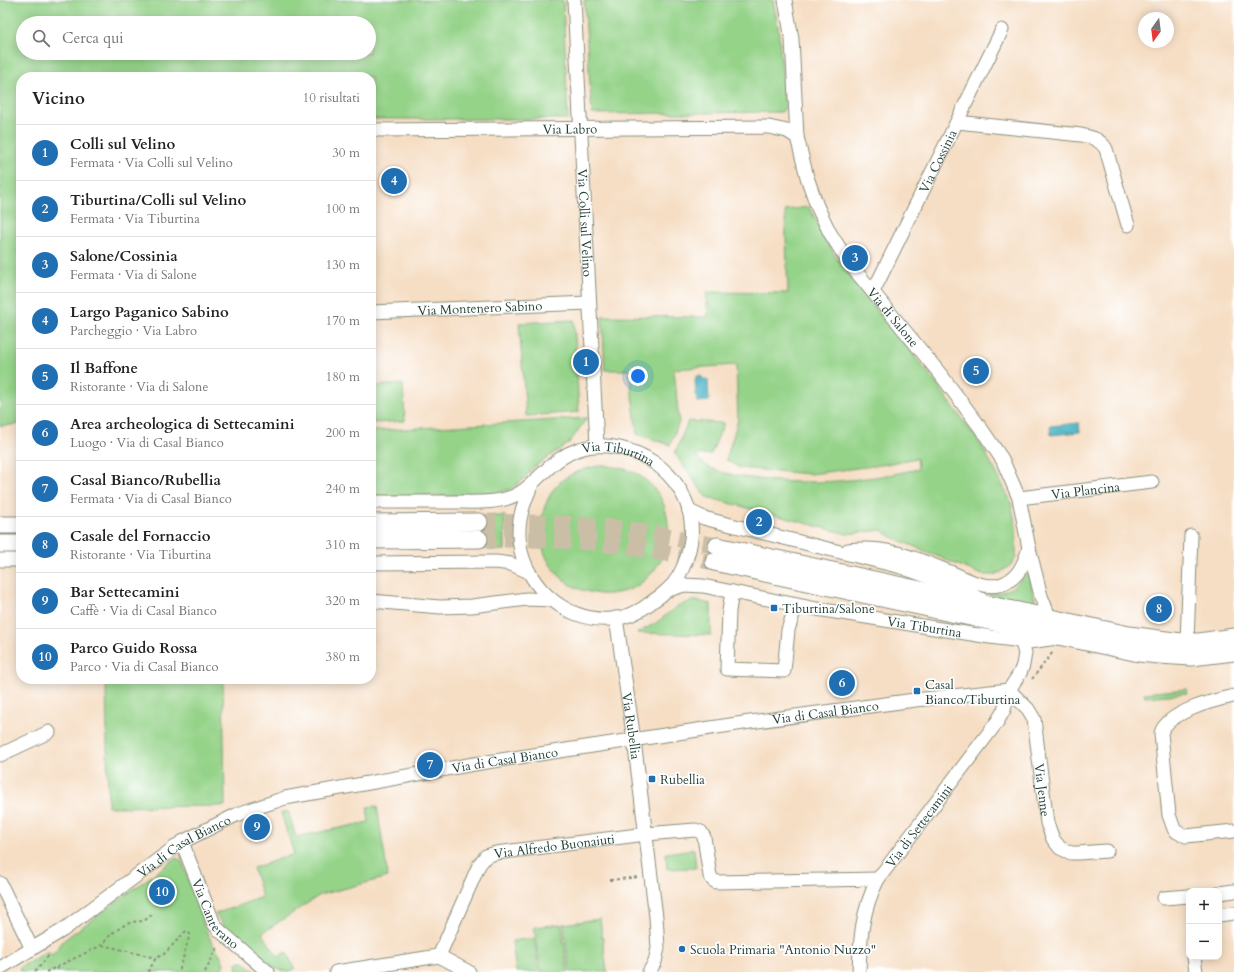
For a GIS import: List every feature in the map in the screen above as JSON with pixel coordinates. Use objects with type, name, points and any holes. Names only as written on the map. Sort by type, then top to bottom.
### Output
[{"type":"main road","points":[[376,523],[479,531],[376,540]]},
{"type":"main road","points":[[0,525],[16,524]]},
{"type":"main road","name":"Via Tiburtina","points":[[1234,637],[1187,642],[1137,637],[998,607],[716,554],[1063,638],[1127,651],[1159,655],[1198,656],[1234,652]]},
{"type":"street","name":"Via Colli sul Velino","points":[[574,0],[597,445]]},
{"type":"street","name":"Via di Salone","points":[[785,0],[792,39],[798,137],[807,177],[817,206],[830,233],[849,262],[941,375],[1002,459],[1019,498],[1041,596],[1050,619]]},
{"type":"street","name":"Via Cossinia","points":[[873,292],[1002,30]]},
{"type":"street","name":"Via Labro","points":[[769,127],[789,116],[795,106]]},
{"type":"street","points":[[956,122],[1080,135],[1095,138],[1100,141],[1106,149],[1128,225]]},
{"type":"street","name":"Via Labro","points":[[376,130],[769,127],[787,131],[798,137]]},
{"type":"street","name":"Via Montenero Sabino","points":[[376,312],[589,303]]},
{"type":"street","name":"Via Tiburtina","points":[[376,502],[498,501],[517,495],[532,484],[552,464],[563,456],[582,448],[597,445],[632,451],[657,464],[677,484],[689,511],[691,538],[688,553],[678,577],[668,590]]},
{"type":"street","name":"Via Plancina","points":[[1019,498],[1152,482]]},
{"type":"street","name":"Via Tiburtina","points":[[532,484],[522,510],[519,531],[521,551],[529,572],[541,590],[552,600],[566,609],[586,617],[605,619],[616,618],[638,612],[668,590],[678,586],[691,585],[796,605],[1021,641],[1036,642],[1063,638]]},
{"type":"street","name":"Via Tiburtina","points":[[689,511],[709,520],[910,569],[970,593],[998,607]]},
{"type":"street","points":[[1187,642],[1191,536]]},
{"type":"street","points":[[839,551],[868,548],[889,551],[919,560],[977,583],[992,586],[1005,583],[1016,575],[1024,564],[1029,548]]},
{"type":"street","points":[[0,560],[16,560]]},
{"type":"street","points":[[376,562],[496,562],[511,564],[529,572]]},
{"type":"street","points":[[732,592],[729,611],[727,669],[784,671],[788,630],[796,605]]},
{"type":"street","name":"Via Tiburtina","points":[[376,602],[446,607],[478,606],[527,599],[552,600]]},
{"type":"street","name":"Via Rubellia","points":[[616,618],[652,879]]},
{"type":"street","points":[[1009,690],[1020,673],[1023,665],[1025,653],[1021,641]]},
{"type":"street","name":"Via di Casal Bianco","points":[[0,968],[63,930],[182,842],[238,814],[268,803],[303,794],[474,764],[750,722],[915,700],[1009,690]]},
{"type":"street","name":"Via Jenne","points":[[1009,690],[1028,709],[1034,719],[1047,823],[1053,840],[1060,848],[1070,853],[1078,854],[1107,851]]},
{"type":"street","name":"Via di Settecamini","points":[[860,972],[860,944],[863,919],[869,897],[878,879],[997,722],[1004,710],[1009,690]]},
{"type":"street","points":[[1234,696],[1206,703],[1175,717],[1164,725],[1161,733],[1169,815],[1174,829],[1186,836],[1234,831]]},
{"type":"street","points":[[0,755],[49,732]]},
{"type":"street","points":[[646,834],[691,829],[701,832],[705,840],[710,876],[713,880],[719,882],[878,879]]},
{"type":"street","name":"Via Alfredo Buonaiuti","points":[[439,956],[479,864],[486,856],[496,853],[646,834]]},
{"type":"street","name":"Via Canterano","points":[[182,842],[210,916],[217,927],[268,972]]},
{"type":"street","points":[[649,972],[656,957],[658,944],[652,879]]},
{"type":"street","points":[[0,883],[32,949]]},
{"type":"street","points":[[1222,893],[1234,891]]},
{"type":"street","points":[[1164,898],[1186,896]]},
{"type":"street","points":[[1222,915],[1234,913]]},
{"type":"street","points":[[336,972],[439,956],[469,972]]},
{"type":"street","points":[[1194,960],[1196,972]]},
{"type":"path","points":[[1009,690],[1029,683],[1063,638]]},
{"type":"path","points":[[610,880],[652,879]]},
{"type":"path","points":[[46,972],[102,945],[111,934],[122,926],[131,922],[144,921],[154,913]]},
{"type":"path","points":[[148,972],[156,958],[164,954],[186,931],[190,934],[179,972]]},
{"type":"path","points":[[205,972],[225,935]]},
{"type":"path","points":[[102,945],[156,958]]},
{"type":"path","points":[[57,967],[60,972]]},
{"type":"green space","points":[[0,0],[563,0],[568,119],[376,119],[376,72],[16,72],[16,424],[0,426]]},
{"type":"green space","points":[[584,0],[773,0],[778,26],[785,106],[783,111],[592,114]]},
{"type":"green space","points":[[809,207],[835,256],[869,301],[933,379],[981,445],[997,474],[1011,502],[1016,527],[1016,558],[1011,565],[1001,572],[993,575],[982,575],[894,538],[881,530],[847,534],[706,497],[675,454],[688,421],[724,423],[711,454],[696,455],[708,466],[730,474],[783,481],[828,482],[874,477],[918,469],[917,458],[881,465],[810,474],[740,468],[726,460],[738,420],[736,365],[674,369],[679,422],[670,445],[637,434],[629,370],[605,370],[602,316],[708,317],[706,292],[788,293],[785,210]]},
{"type":"green space","points":[[574,320],[579,412],[526,416],[519,323]]},
{"type":"green space","points":[[403,384],[405,421],[376,423],[376,386]]},
{"type":"green space","points":[[587,418],[569,443],[534,467],[524,479],[511,489],[490,495],[376,497],[376,431]]},
{"type":"green space","points":[[603,465],[631,471],[653,487],[663,504],[668,523],[667,543],[660,562],[648,578],[631,589],[609,594],[594,593],[579,589],[558,575],[545,555],[540,531],[541,518],[545,506],[559,483],[580,471]]},
{"type":"green space","points":[[488,516],[505,516],[505,550],[488,550]]},
{"type":"green space","points":[[1030,571],[1032,589],[1038,608],[985,593],[1005,591],[1015,585]]},
{"type":"green space","points":[[693,601],[711,604],[711,635],[637,633],[656,623],[678,606]]},
{"type":"green space","points":[[106,684],[223,684],[225,806],[108,807]]},
{"type":"green space","points":[[1187,689],[1188,693],[1145,697],[1144,693]]},
{"type":"green space","points":[[377,806],[388,877],[320,895],[262,933],[278,957],[286,952],[295,969],[287,972],[275,968],[229,932],[215,914],[262,897],[253,868],[294,854],[281,813],[288,811],[296,837],[369,822],[367,807]]},
{"type":"green space","points":[[694,849],[696,868],[667,869],[666,853]]},
{"type":"green space","points":[[176,858],[182,861],[203,923],[224,964],[220,972],[21,972],[19,968],[48,951],[52,955],[64,940]]},
{"type":"green space","points":[[600,919],[607,972],[570,972],[563,924]]},
{"type":"green space","points":[[561,924],[568,972],[541,972],[534,927]]},
{"type":"green space","points":[[534,938],[539,972],[516,972],[512,941]]},
{"type":"green space","points":[[244,962],[256,972],[236,972],[237,964]]},
{"type":"water","points":[[697,376],[701,376],[703,379],[708,380],[709,401],[697,402],[695,380]]},
{"type":"water","points":[[1079,423],[1080,432],[1051,435],[1050,426]]},
{"type":"tunnel","points":[[479,522],[605,527],[717,546]]},
{"type":"tunnel","points":[[479,539],[579,541],[681,555],[714,562]]},
{"type":"place","name":"Largo Paganico Sabino","points":[[394,181]]},
{"type":"place","name":"Salone/Cossinia","points":[[855,258]]},
{"type":"place","name":"Colli sul Velino","points":[[586,362]]},
{"type":"place","name":"Il Baffone","points":[[976,371]]},
{"type":"place","name":"Tiburtina/Colli sul Velino","points":[[759,522]]},
{"type":"place","name":"Tiburtina/Salone","points":[[774,608]]},
{"type":"place","name":"Casale del Fornaccio","points":[[1159,609]]},
{"type":"place","name":"Area archeologica di Settecamini","points":[[842,683]]},
{"type":"place","name":"Casal Bianco/Tiburtina","points":[[917,691]]},
{"type":"place","name":"Casal Bianco/Rubellia","points":[[430,765]]},
{"type":"place","name":"Rubellia","points":[[652,779]]},
{"type":"place","name":"Bar Settecamini","points":[[257,827]]},
{"type":"place","name":"Parco Guido Rossa","points":[[162,892]]},
{"type":"place","name":"Scuola Primaria \"Antonio Nuzzo\"","points":[[682,949]]}]
